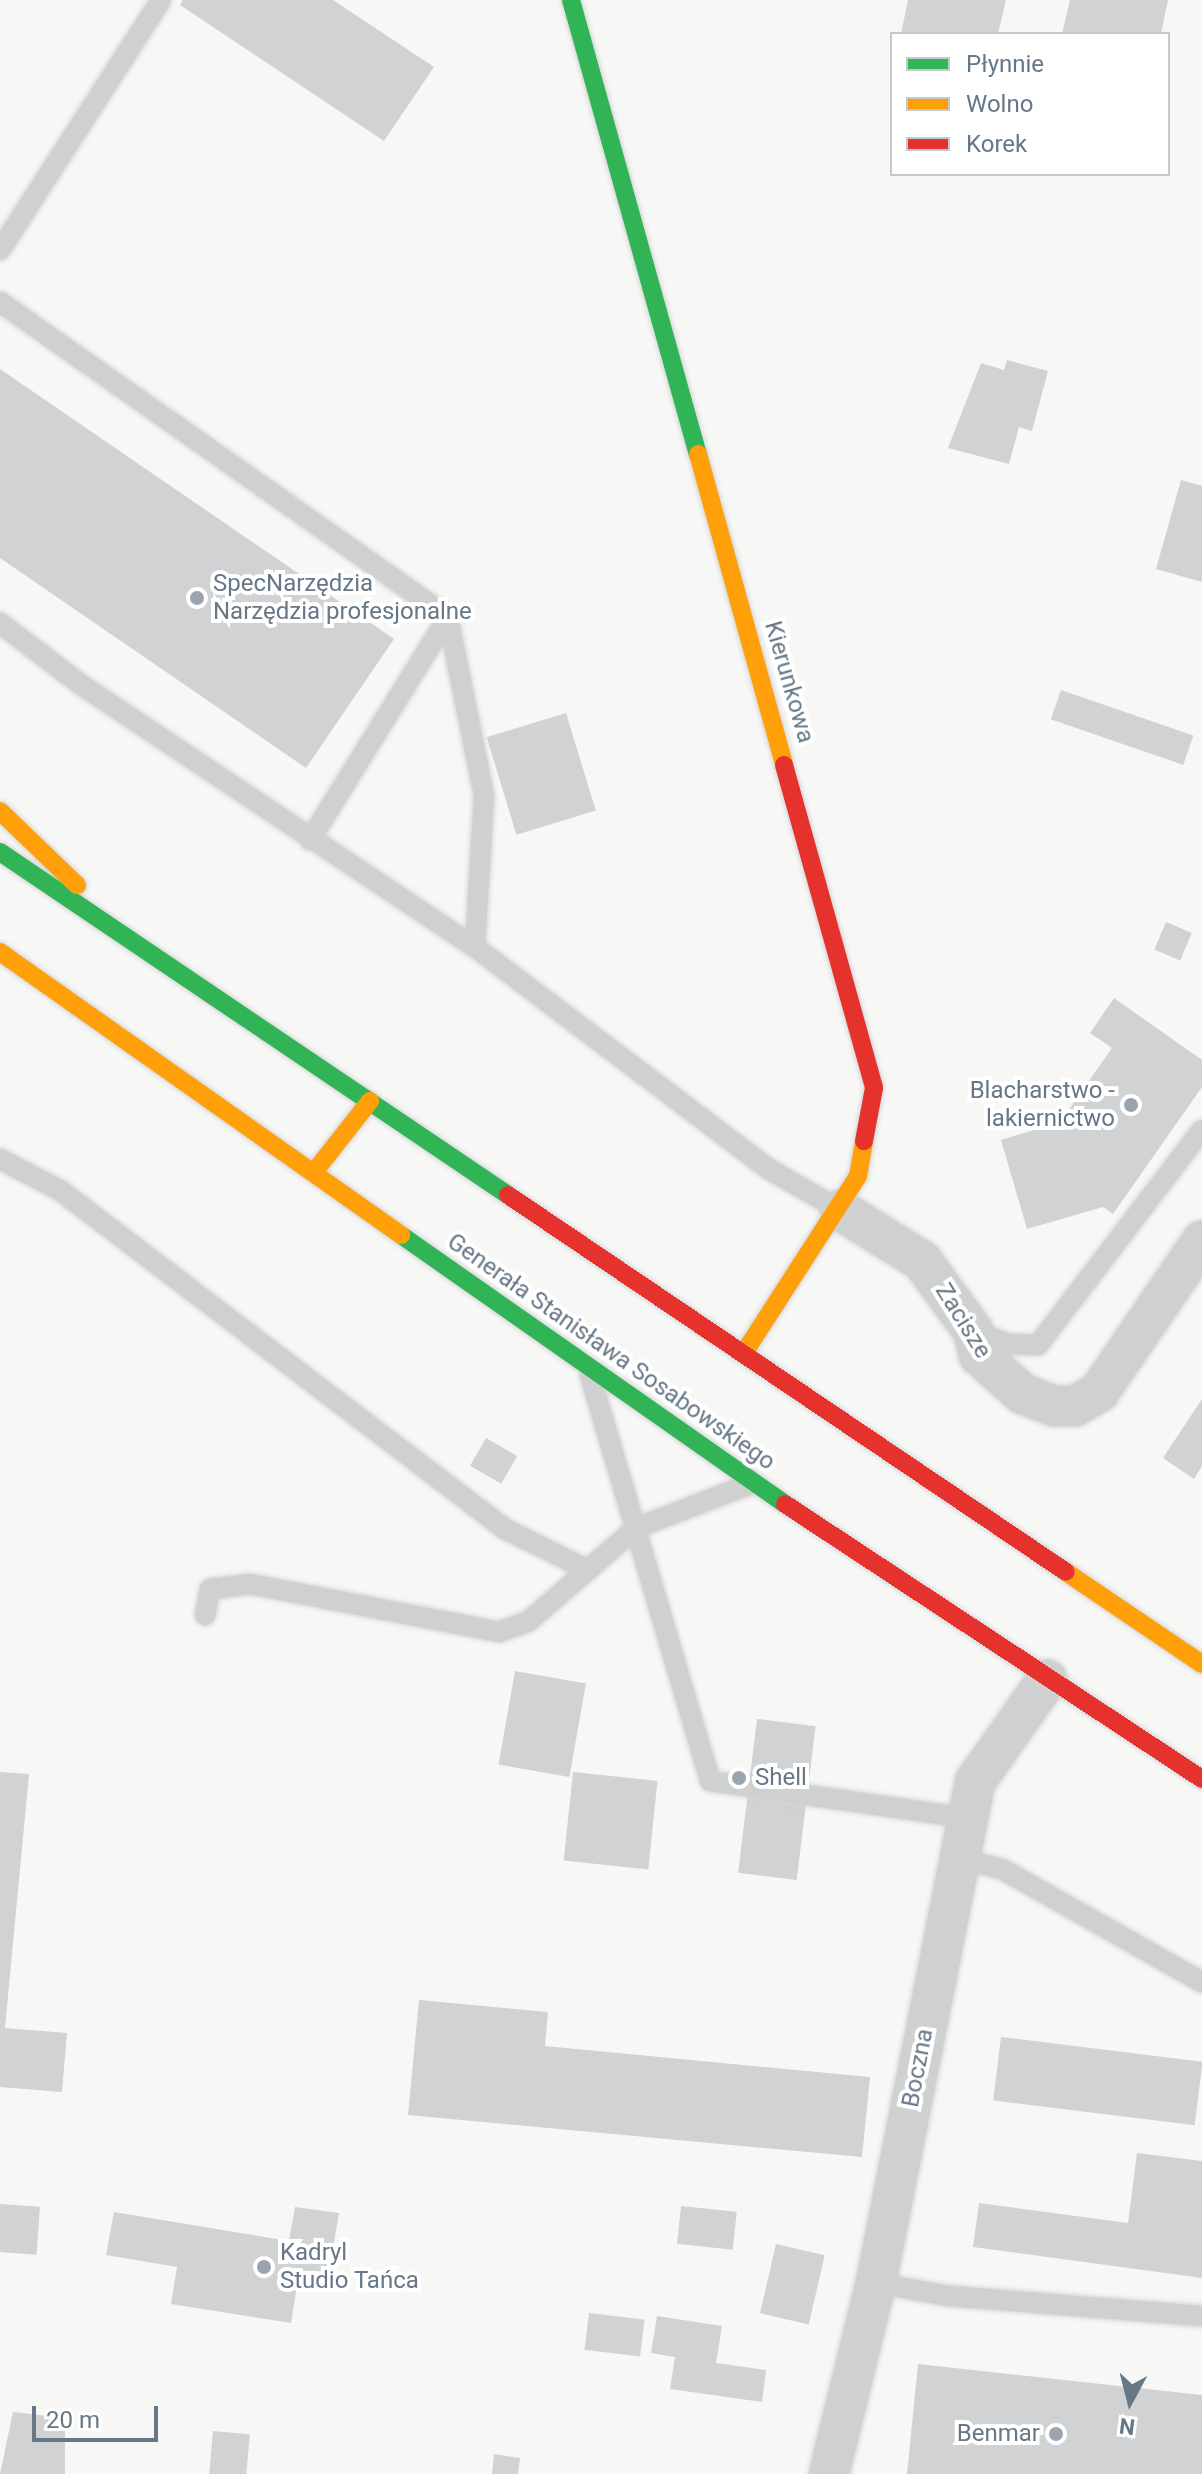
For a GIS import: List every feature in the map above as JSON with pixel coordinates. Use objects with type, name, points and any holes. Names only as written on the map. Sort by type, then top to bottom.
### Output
[{"type":"main road","name":"Kierunkowa","points":[[571,0],[866,1038],[874,1088],[870,1132],[840,1210],[744,1353]]},
{"type":"main road","points":[[0,811],[35,837],[124,938]]},
{"type":"main road","points":[[0,852],[1202,1664]]},
{"type":"main road","name":"Generała Stanisława Sosabowskiego","points":[[0,952],[315,1171],[753,1483],[1047,1680],[1202,1779]]},
{"type":"main road","points":[[315,1171],[370,1101]]},
{"type":"street","name":"Zacisze","points":[[840,1210],[922,1261],[973,1331],[979,1355],[1023,1394],[1075,1406],[1114,1375],[1202,1241]]},
{"type":"street","name":"Boczna","points":[[829,2474],[876,2283],[957,1858],[975,1782],[1047,1680]]},
{"type":"lane","points":[[0,250],[161,0]]},
{"type":"lane","points":[[0,302],[448,617],[484,796],[475,947]]},
{"type":"lane","points":[[310,840],[448,617]]},
{"type":"lane","points":[[0,623],[310,840],[475,947],[767,1168],[840,1210]]},
{"type":"lane","points":[[973,1331],[1038,1345],[1202,1130]]},
{"type":"lane","points":[[0,1159],[61,1191],[491,1520],[588,1570]]},
{"type":"lane","points":[[588,1368],[616,1483],[636,1528],[710,1781],[966,1818]]},
{"type":"lane","points":[[205,1615],[210,1589],[250,1584],[499,1632],[529,1621],[636,1528],[753,1483]]},
{"type":"lane","points":[[957,1858],[1002,1869],[1202,1982]]},
{"type":"lane","points":[[876,2283],[949,2296],[1202,2316]]},
{"type":"building","points":[[183,0],[333,0],[434,67],[384,141],[180,5]]},
{"type":"building","points":[[908,0],[1006,0],[998,32],[901,32]]},
{"type":"building","points":[[1070,0],[1168,0],[1161,32],[1062,32]]},
{"type":"building","points":[[1007,360],[1048,371],[1032,431],[1019,427],[1009,464],[948,448],[981,363],[1004,370]]},
{"type":"building","name":"SpecNarzędzia Narzędzia profesjonalne","points":[[0,369],[394,639],[306,768],[0,558]]},
{"type":"building","points":[[1181,480],[1202,486],[1202,582],[1156,569]]},
{"type":"building","points":[[1061,690],[1193,736],[1183,765],[1051,719]]},
{"type":"building","points":[[566,713],[596,811],[516,835],[487,737]]},
{"type":"building","points":[[1166,922],[1192,933],[1180,961],[1154,950]]},
{"type":"building","name":"Blacharstwo - lakiernictwo","points":[[1114,998],[1202,1060],[1202,1087],[1113,1214],[1103,1207],[1027,1229],[1001,1140],[1060,1122],[1112,1048],[1090,1033]]},
{"type":"building","points":[[1202,1399],[1202,1466],[1194,1479],[1163,1458]]},
{"type":"building","points":[[486,1438],[517,1456],[501,1484],[470,1466]]},
{"type":"building","points":[[515,1671],[586,1684],[569,1777],[499,1765]]},
{"type":"building","points":[[757,1719],[816,1726],[797,1880],[738,1873]]},
{"type":"building","points":[[0,1772],[29,1774],[5,2028],[67,2033],[62,2092],[0,2087]]},
{"type":"building","points":[[573,1772],[658,1781],[648,1869],[564,1861]]},
{"type":"building","points":[[419,2000],[548,2012],[545,2046],[870,2077],[862,2157],[408,2115]]},
{"type":"building","points":[[1001,2037],[1202,2062],[1195,2125],[993,2101]]},
{"type":"building","points":[[1137,2153],[1202,2161],[1202,2278],[973,2247],[979,2203],[1128,2223]]},
{"type":"building","points":[[0,2204],[40,2207],[37,2255],[0,2252]]},
{"type":"building","points":[[681,2206],[737,2212],[733,2250],[677,2244]]},
{"type":"building","points":[[295,2207],[339,2213],[326,2290],[297,2286],[291,2323],[171,2304],[177,2267],[106,2255],[114,2212],[289,2241]]},
{"type":"building","points":[[776,2244],[825,2255],[809,2324],[760,2313]]},
{"type":"building","points":[[589,2313],[645,2320],[640,2357],[584,2350]]},
{"type":"building","points":[[657,2316],[722,2326],[716,2363],[766,2370],[762,2402],[670,2389],[675,2357],[651,2353]]},
{"type":"building","name":"Benmar","points":[[918,2364],[1202,2395],[1202,2474],[907,2474]]},
{"type":"building","points":[[13,2412],[65,2418],[65,2474],[0,2474]]},
{"type":"building","points":[[213,2431],[250,2434],[246,2474],[209,2474]]},
{"type":"building","points":[[494,2454],[520,2458],[518,2474],[492,2474]]},
{"type":"traffic: fast","points":[[571,0],[698,454]]},
{"type":"traffic: fast","points":[[0,852],[508,1195]]},
{"type":"traffic: fast","points":[[401,1235],[785,1504]]},
{"type":"traffic: slow","points":[[698,454],[784,765]]},
{"type":"traffic: slow","points":[[0,811],[77,885]]},
{"type":"traffic: slow","points":[[0,952],[401,1235]]},
{"type":"traffic: slow","points":[[315,1171],[370,1101]]},
{"type":"traffic: slow","points":[[744,1353],[858,1176],[864,1141]]},
{"type":"traffic: slow","points":[[1066,1572],[1202,1664]]},
{"type":"traffic: jam","points":[[784,765],[874,1088],[864,1141]]},
{"type":"traffic: jam","points":[[508,1195],[1066,1572]]},
{"type":"traffic: jam","points":[[785,1504],[1202,1779]]},
{"type":"place","name":"SpecNarzędzia Narzędzia profesjonalne","points":[[197,598]]},
{"type":"place","name":"Blacharstwo - lakiernictwo","points":[[1131,1105]]},
{"type":"place","name":"Shell","points":[[739,1778]]},
{"type":"place","name":"Kadryl Studio Tańca","points":[[264,2267]]},
{"type":"place","name":"Benmar","points":[[1056,2434]]}]
